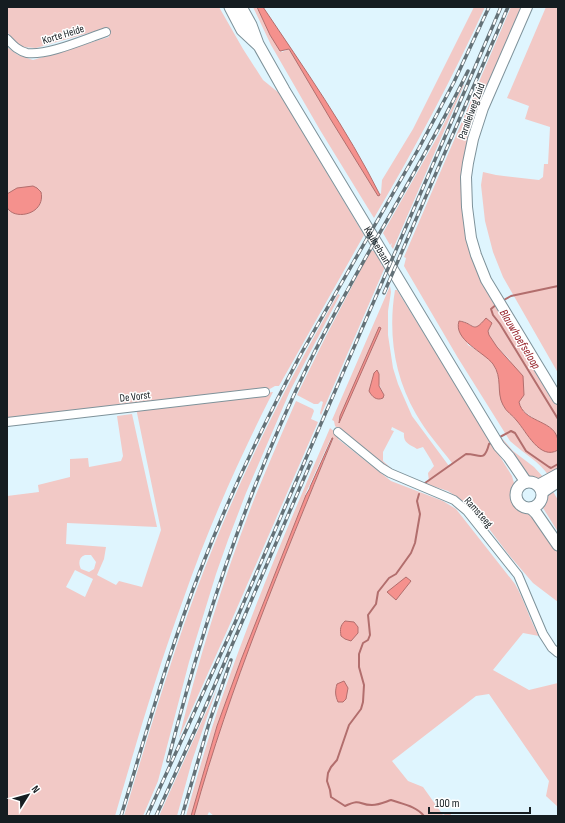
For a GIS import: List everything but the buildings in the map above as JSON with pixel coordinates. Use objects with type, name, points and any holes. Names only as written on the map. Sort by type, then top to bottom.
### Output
[{"type":"main road","name":"Keulsebaan","points":[[230,7],[242,30],[258,44]]},
{"type":"main road","name":"Keulsebaan","points":[[241,7],[251,25],[258,44],[497,442],[504,460],[523,484]]},
{"type":"main road","points":[[538,498],[524,507],[518,501],[516,493],[523,484],[535,483],[538,498],[558,535]]},
{"type":"main road","points":[[538,498],[536,513],[558,545]]},
{"type":"street","name":"Parallelweg Zuid","points":[[527,7],[477,124],[468,163],[466,199],[471,238],[480,267],[499,303],[558,399]]},
{"type":"street","name":"Korte Heide","points":[[7,39],[15,48],[26,53],[36,53],[53,50],[106,32]]},
{"type":"street","name":"De Vorst","points":[[7,422],[265,392]]},
{"type":"street","name":"Ramsteeg","points":[[338,432],[386,471],[454,500],[467,511],[518,575],[543,634],[552,648],[558,653]]},
{"type":"street","points":[[538,498],[558,474]]},
{"type":"street","points":[[538,498],[558,482]]},
{"type":"shaded area","points":[[7,7],[219,7],[263,80],[279,93],[364,235],[279,386],[275,386],[268,390],[7,418],[7,47],[18,55],[33,60],[109,37],[106,28],[36,48],[22,47],[13,42],[7,31]]},
{"type":"shaded area","points":[[253,7],[257,7],[270,35],[282,52],[289,49],[378,196],[381,193],[382,180],[413,129],[474,7],[485,7],[432,114],[374,218],[320,130],[271,45]]},
{"type":"shaded area","points":[[257,7],[263,7],[309,76],[354,146],[380,195],[378,196],[289,49],[280,51],[270,35]]},
{"type":"shaded area","points":[[511,7],[524,7],[478,112],[465,221],[508,323],[558,405],[558,439],[557,436],[521,409],[510,360],[497,347],[488,333],[491,323],[486,318],[479,326],[475,327],[463,321],[459,321],[468,345],[485,355],[494,365],[499,376],[503,406],[518,421],[524,431],[554,452],[558,450],[558,471],[549,476],[536,461],[510,441],[458,358],[404,266],[406,258],[404,257]]},
{"type":"shaded area","points":[[546,7],[558,7],[558,373],[503,277],[493,252],[485,221],[481,185],[483,172],[539,180],[543,177],[544,164],[548,164],[550,127],[525,119],[529,106],[507,98]]},
{"type":"shaded area","points":[[463,85],[393,249],[391,246],[392,243],[390,245],[383,233],[439,134]]},
{"type":"shaded area","points":[[33,186],[41,192],[39,206],[34,211],[28,213],[16,214],[10,211],[7,207],[7,194],[17,188]]},
{"type":"shaded area","points":[[374,249],[382,263],[381,266],[383,264],[385,267],[321,415],[320,413],[323,402],[321,401],[318,404],[314,404],[297,395],[371,250],[373,251]]},
{"type":"shaded area","points":[[390,286],[391,292],[388,311],[388,335],[393,368],[398,384],[412,416],[449,466],[452,463],[420,421],[408,400],[402,385],[393,338],[392,322],[395,290],[397,290],[512,476],[514,483],[512,493],[514,504],[520,509],[529,512],[558,548],[558,602],[533,583],[509,555],[474,509],[448,491],[426,484],[429,481],[428,473],[434,466],[423,447],[417,449],[409,444],[404,439],[404,433],[392,427],[391,430],[394,431],[383,452],[383,461],[392,469],[389,471],[335,426],[334,421],[332,420]],"holes":[[[379,327],[380,330],[339,422],[340,416]],[[379,384],[384,395],[381,399],[370,394]]]},
{"type":"shaded area","points":[[338,294],[340,295],[290,391],[246,493],[228,540],[189,662],[158,781],[143,816],[124,816],[178,642],[229,508],[273,415]]},
{"type":"shaded area","points":[[486,318],[492,323],[488,331],[489,335],[497,347],[523,376],[524,395],[519,402],[522,409],[526,414],[550,427],[554,431],[558,440],[558,450],[545,452],[539,448],[506,410],[501,400],[499,380],[496,369],[489,359],[465,340],[458,328],[459,321],[476,327]]},
{"type":"shaded area","points":[[379,327],[381,328],[339,423],[340,416]]},
{"type":"shaded area","points":[[377,370],[379,374],[379,386],[384,395],[383,398],[379,399],[373,397],[369,391],[374,373]]},
{"type":"shaded area","points":[[273,392],[225,494],[193,573],[173,627],[115,816],[7,816],[7,496],[39,492],[38,485],[70,477],[70,459],[88,458],[89,467],[121,461],[123,456],[117,416],[132,414],[157,527],[67,523],[66,544],[106,547],[104,559],[97,575],[116,585],[119,581],[142,587],[161,530],[136,408]],"holes":[[[85,555],[91,555],[96,562],[94,569],[89,572],[81,569],[80,565],[80,559]],[[75,570],[93,579],[85,597],[66,587]]]},
{"type":"shaded area","points":[[296,401],[313,409],[314,411],[311,419],[318,422],[179,738],[204,647],[233,557],[255,497]]},
{"type":"shaded area","points":[[330,428],[340,436],[338,439],[391,481],[443,501],[456,509],[515,584],[539,636],[523,633],[493,670],[529,690],[558,683],[558,807],[546,796],[549,781],[489,694],[476,696],[392,761],[408,781],[423,787],[443,815],[449,812],[452,816],[214,816],[209,812],[207,816],[194,816],[208,768],[240,672],[276,578],[333,439],[331,438],[305,495],[241,660],[217,726],[191,816],[186,816],[209,736],[249,623],[275,557]]},
{"type":"shaded area","points":[[501,437],[513,451],[534,467],[544,478],[537,480],[530,478],[524,473],[518,466]]},
{"type":"shaded area","points":[[332,438],[240,672],[208,768],[194,816],[191,816],[217,726],[241,660],[306,495]]},
{"type":"shaded area","points":[[551,488],[558,500],[558,532],[543,508],[546,494]]},
{"type":"shaded area","points":[[406,577],[411,581],[396,600],[387,592]]},
{"type":"shaded area","points":[[345,621],[354,622],[358,627],[358,633],[351,641],[341,636],[340,631],[342,624]]},
{"type":"shaded area","points":[[344,681],[348,688],[346,699],[343,702],[338,702],[336,697],[337,684]]},
{"type":"shaded area","points":[[217,688],[192,761],[177,816],[159,816]]},
{"type":"waterway","name":"Blauwhoefseloop","points":[[502,301],[511,296],[558,286]]},
{"type":"waterway","name":"Blauwhoefseloop","points":[[497,304],[491,309],[493,315],[558,419]]},
{"type":"waterway","name":"Blauwhoefseloop","points":[[498,438],[511,431],[515,433],[526,451],[551,468],[558,464]]},
{"type":"waterway","name":"Blauwhoefseloop","points":[[425,483],[466,454],[483,456],[489,444],[493,442]]},
{"type":"waterway","name":"Blauwhoefseloop","points":[[419,494],[417,501],[420,514],[415,543],[411,553],[396,574],[389,578],[378,592],[376,604],[368,615],[370,635],[368,640],[363,643],[359,654],[359,667],[364,685],[363,702],[361,709],[349,725],[337,760],[328,773],[327,781],[331,797],[345,806],[354,802],[375,805],[391,800],[413,808],[424,816]]},
{"type":"railway","points":[[121,816],[178,632],[211,543],[235,487],[302,352],[419,148],[454,82],[489,7]]},
{"type":"railway","points":[[147,816],[234,625],[501,7]]},
{"type":"railway","points":[[384,293],[508,7]]},
{"type":"railway","points":[[168,761],[196,658],[228,557],[266,458],[287,409],[329,324],[430,144],[468,71]]},
{"type":"railway","points":[[156,816],[201,717],[311,462]]},
{"type":"railway","points":[[182,816],[209,723],[231,660]]}]
